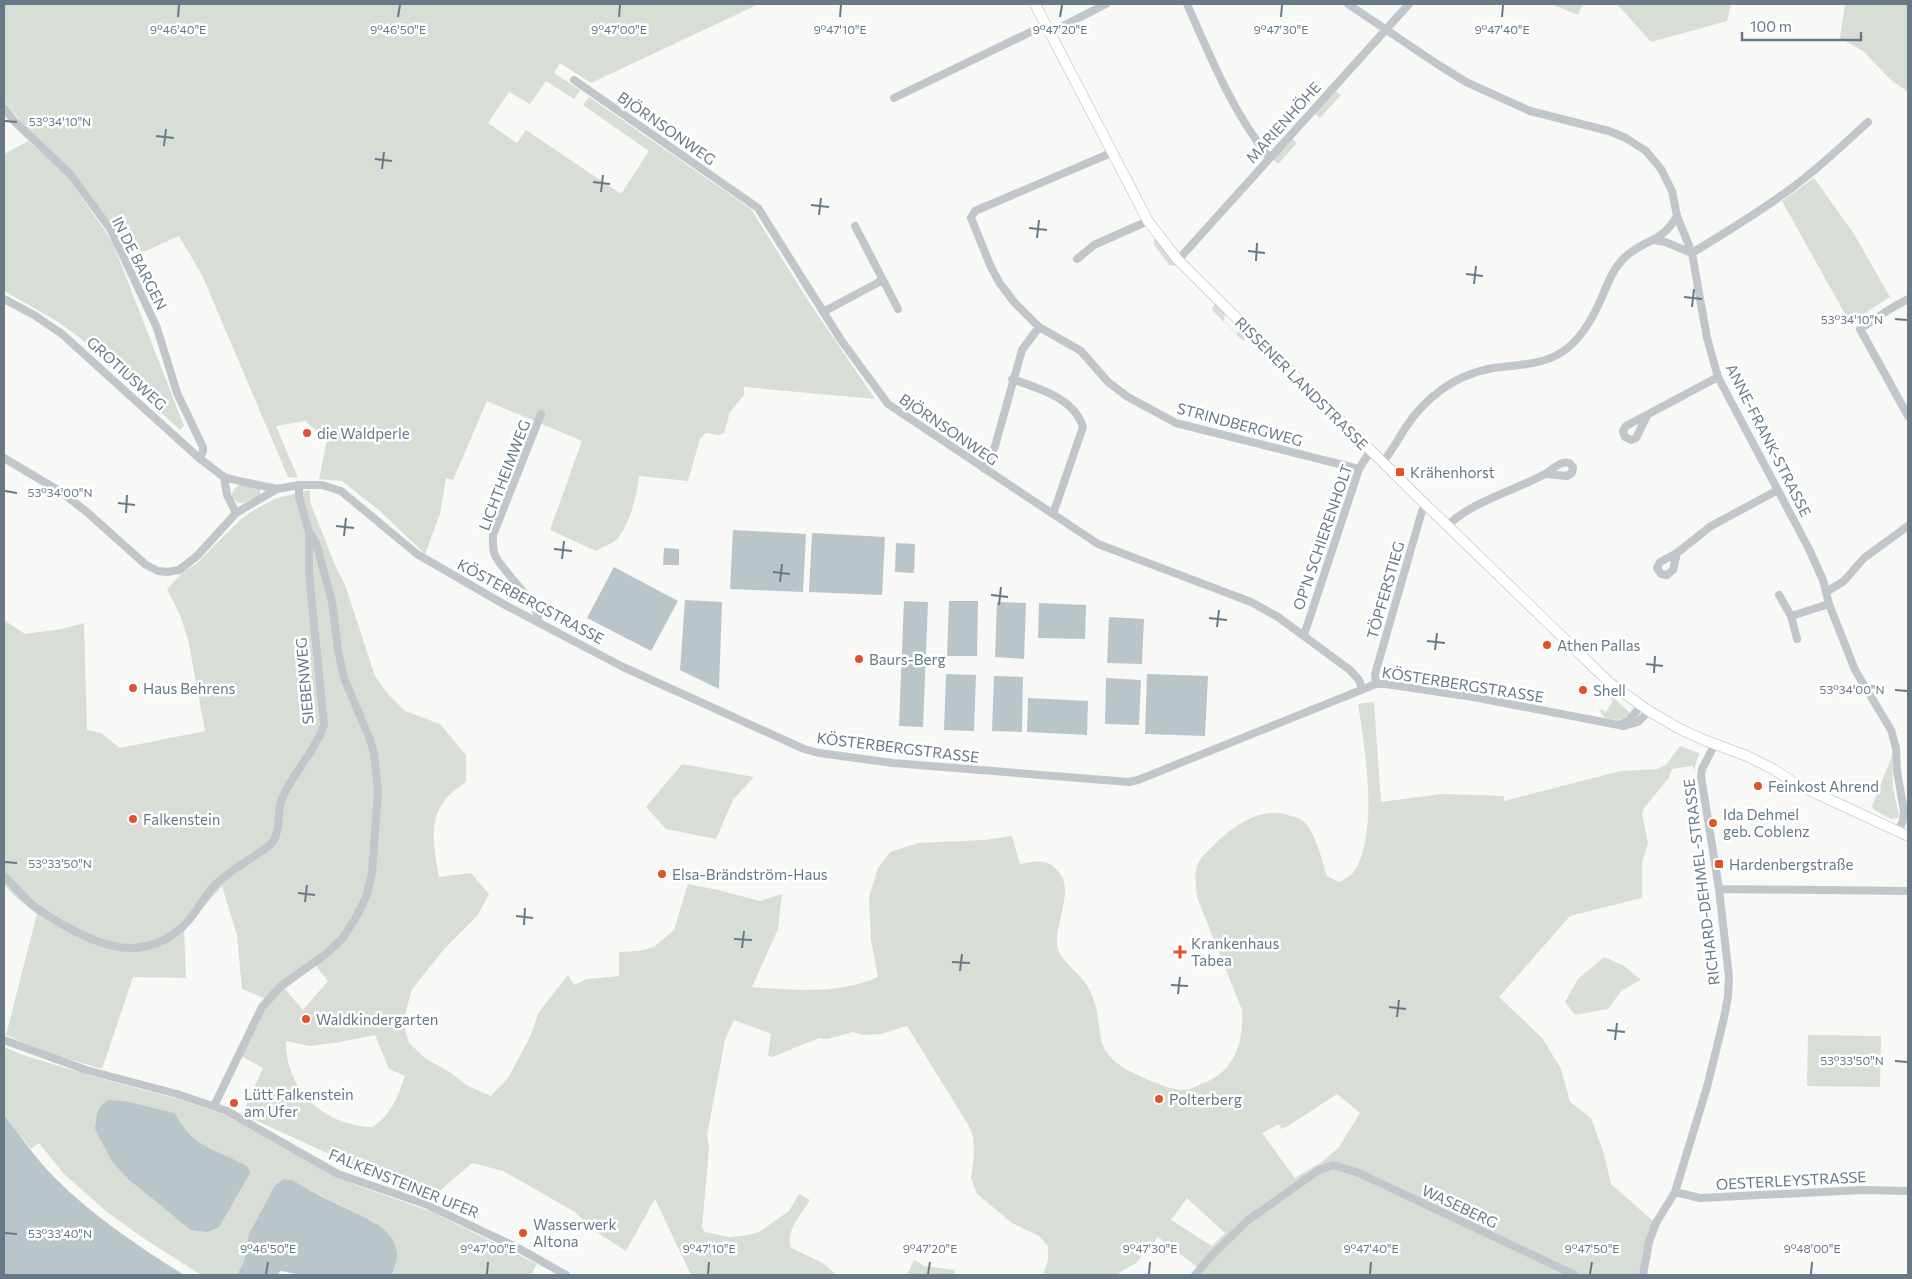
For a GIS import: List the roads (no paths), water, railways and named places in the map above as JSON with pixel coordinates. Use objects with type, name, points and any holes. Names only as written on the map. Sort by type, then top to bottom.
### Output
[{"type":"main road","name":"RISSENER LANDSTRASSE","points":[[1034,4],[1148,221],[1178,260],[1427,506],[1610,683],[1645,708],[1680,729],[1747,756],[1773,769],[1796,784],[1908,836]]},
{"type":"street","points":[[894,98],[1106,4]]},
{"type":"street","points":[[1187,4],[1209,54],[1251,135],[1269,157]]},
{"type":"street","name":"ANNE-FRANK-STRASSE","points":[[1348,4],[1462,79],[1514,105],[1552,118],[1609,132],[1636,143],[1646,151],[1661,169],[1672,191],[1677,216],[1692,253],[1707,338],[1718,377],[1809,549],[1823,580],[1829,604],[1855,670],[1891,730],[1894,739],[1897,772],[1904,811],[1903,822],[1898,831]]},
{"type":"street","name":"MARIENHÖHE","points":[[1178,260],[1409,4]]},
{"type":"street","name":"BJÖRNSONWEG","points":[[574,80],[758,208],[841,340],[888,404],[1098,544],[1251,602],[1278,617],[1350,670],[1362,688]]},
{"type":"street","name":"IN DE BARGEN","points":[[4,108],[14,121],[70,174],[111,230],[156,328],[177,393],[203,447],[200,458]]},
{"type":"street","points":[[1653,240],[1665,242],[1692,253],[1741,223],[1790,189],[1832,155],[1868,122]]},
{"type":"street","name":"STRINDBERGWEG","points":[[1111,153],[975,211],[971,218],[999,282],[1014,302],[1039,327],[1081,351],[1108,382],[1128,397],[1176,423],[1359,469]]},
{"type":"street","points":[[1383,462],[1415,414],[1452,382],[1487,369],[1538,362],[1562,352],[1576,341],[1596,310],[1615,269],[1635,249],[1666,232],[1677,216]]},
{"type":"street","points":[[1078,259],[1094,245],[1148,221]]},
{"type":"street","points":[[855,226],[898,309]]},
{"type":"street","points":[[823,312],[883,280]]},
{"type":"street","name":"GROTIUSWEG","points":[[4,299],[34,315],[62,334],[200,458],[224,477]]},
{"type":"street","points":[[1908,299],[1860,329],[1908,416]]},
{"type":"street","points":[[984,469],[995,446],[1012,380],[1022,350],[1039,327]]},
{"type":"street","points":[[1647,416],[1718,377]]},
{"type":"street","points":[[1012,380],[1054,394],[1080,418],[1083,427],[1053,514]]},
{"type":"street","name":"LICHTHEIMWEG","points":[[538,622],[537,614],[527,597],[494,553],[493,535],[541,414]]},
{"type":"street","name":"OP'N SCHIERENHOLT","points":[[1304,635],[1359,469],[1370,450]]},
{"type":"street","points":[[4,458],[61,492],[146,565],[158,571],[179,570],[187,565],[198,556],[236,513],[277,489]]},
{"type":"street","points":[[1448,525],[1463,513],[1546,474]]},
{"type":"street","points":[[224,477],[227,495],[236,513]]},
{"type":"street","name":"KÖSTERBERGSTRASSE","points":[[224,477],[277,489],[299,485],[322,485],[341,491],[417,554],[538,622],[623,667],[804,749],[819,753],[892,763],[1134,781],[1376,684],[1472,697],[1620,724],[1645,708]]},
{"type":"street","points":[[214,1106],[262,1007],[281,986],[326,954],[342,939],[356,919],[366,897],[372,873],[378,791],[374,753],[344,678],[338,650],[332,601],[316,543],[309,532],[299,497],[299,485]]},
{"type":"street","points":[[1677,553],[1711,526],[1778,490]]},
{"type":"street","name":"TÖPFERSTIEG","points":[[1376,684],[1375,674],[1422,511],[1427,506]]},
{"type":"street","points":[[1826,592],[1844,581],[1864,558],[1908,526]]},
{"type":"street","name":"SIEBENWEG","points":[[4,876],[42,912],[86,938],[113,947],[143,947],[162,942],[177,932],[218,882],[272,843],[277,835],[281,800],[315,745],[324,725],[309,573],[309,532]]},
{"type":"street","points":[[1779,594],[1791,616],[1797,639]]},
{"type":"street","points":[[1791,616],[1829,604]]},
{"type":"street","name":"RICHARD-DEHMEL-STRASSE","points":[[1643,1275],[1649,1242],[1656,1223],[1675,1192],[1707,1087],[1728,996],[1729,978],[1719,888],[1701,776],[1702,769],[1714,744]]},
{"type":"street","points":[[1719,888],[1908,891]]},
{"type":"street","name":"FALKENSTEINER UFER","points":[[4,1040],[86,1070],[177,1094],[214,1106],[245,1121],[338,1174],[425,1204],[484,1231],[566,1275]]},
{"type":"street","name":"WASEBERG","points":[[1195,1275],[1212,1254],[1247,1221],[1318,1170],[1333,1165],[1359,1173],[1575,1275]]},
{"type":"street","name":"OESTERLEYSTRASSE","points":[[1675,1192],[1700,1198],[1863,1190],[1908,1192]]},
{"type":"place","name":"die Waldperle","points":[[307,433]]},
{"type":"place","name":"Krähenhorst","points":[[1400,472]]},
{"type":"place","name":"Athen Pallas","points":[[1547,645]]},
{"type":"place","name":"Baurs-Berg","points":[[859,659]]},
{"type":"place","name":"Haus Behrens","points":[[133,688]]},
{"type":"place","name":"Shell","points":[[1583,690]]},
{"type":"place","name":"Feinkost Ahrend","points":[[1758,786]]},
{"type":"place","name":"Falkenstein","points":[[133,819]]},
{"type":"place","name":"Ida Dehmel geb. Coblenz","points":[[1713,823]]},
{"type":"place","name":"Hardenbergstraße","points":[[1719,864]]},
{"type":"place","name":"Elsa-Brändström-Haus","points":[[662,874]]},
{"type":"place","name":"Krankenhaus Tabea","points":[[1180,952]]},
{"type":"place","name":"Waldkindergarten","points":[[306,1019]]},
{"type":"place","name":"Polterberg","points":[[1159,1099]]},
{"type":"place","name":"Lütt Falkenstein am Ufer","points":[[234,1103]]},
{"type":"place","name":"Wasserwerk Altona","points":[[523,1233]]}]
